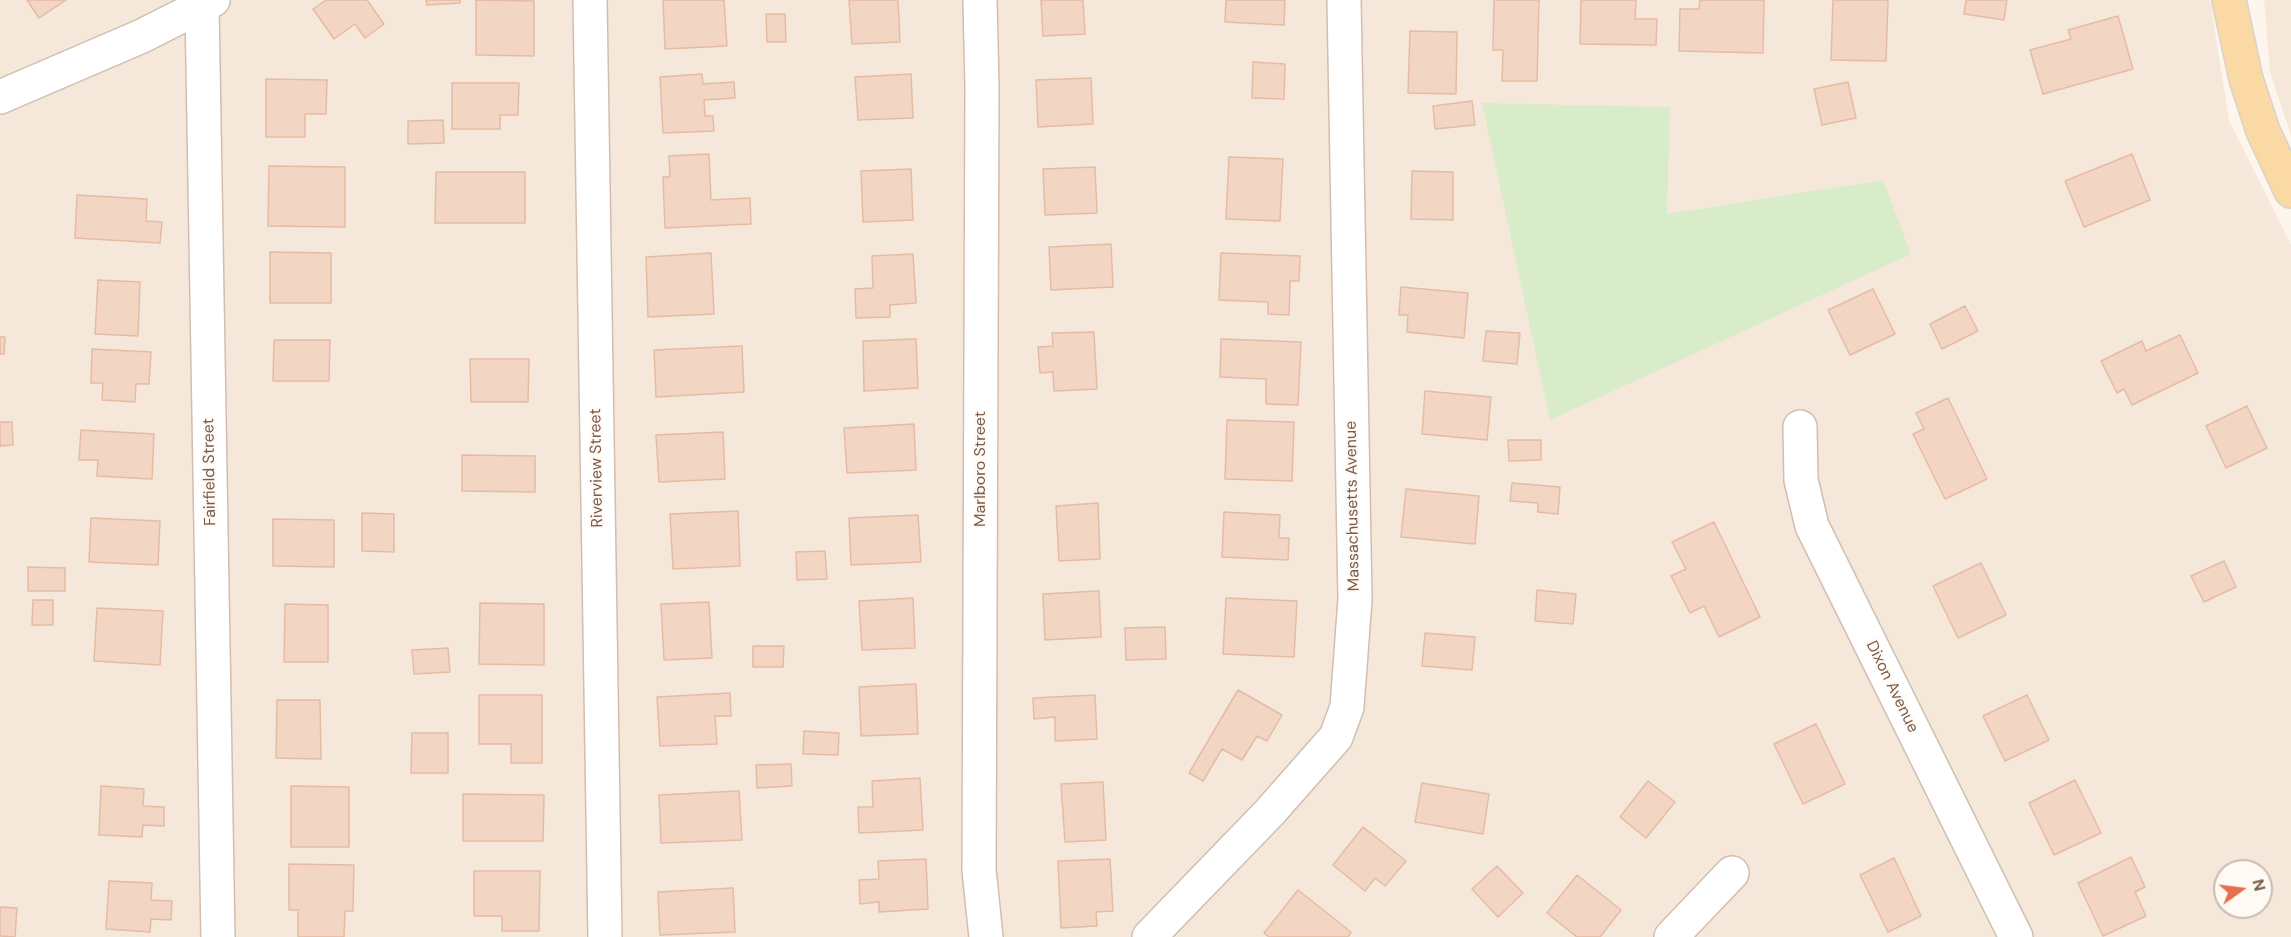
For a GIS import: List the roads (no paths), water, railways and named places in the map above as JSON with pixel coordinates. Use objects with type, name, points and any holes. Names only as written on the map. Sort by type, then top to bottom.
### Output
[{"type":"main road","points":[[2229,0],[2246,79],[2263,131],[2291,191]]},
{"type":"street","name":"Riverview Street","points":[[590,0],[605,937]]},
{"type":"street","name":"Marlboro Street","points":[[980,0],[982,99],[979,870],[986,937]]},
{"type":"street","name":"Massachusetts Avenue","points":[[1149,937],[1269,813],[1336,738],[1347,707],[1356,599],[1347,251],[1344,0]]},
{"type":"street","points":[[0,97],[82,63],[207,4]]},
{"type":"street","name":"Fairfield Street","points":[[207,4],[218,937]]},
{"type":"street","name":"Dixon Avenue","points":[[1800,427],[1801,480],[1812,526],[2016,937]]},
{"type":"street","points":[[1671,937],[1732,873]]}]
